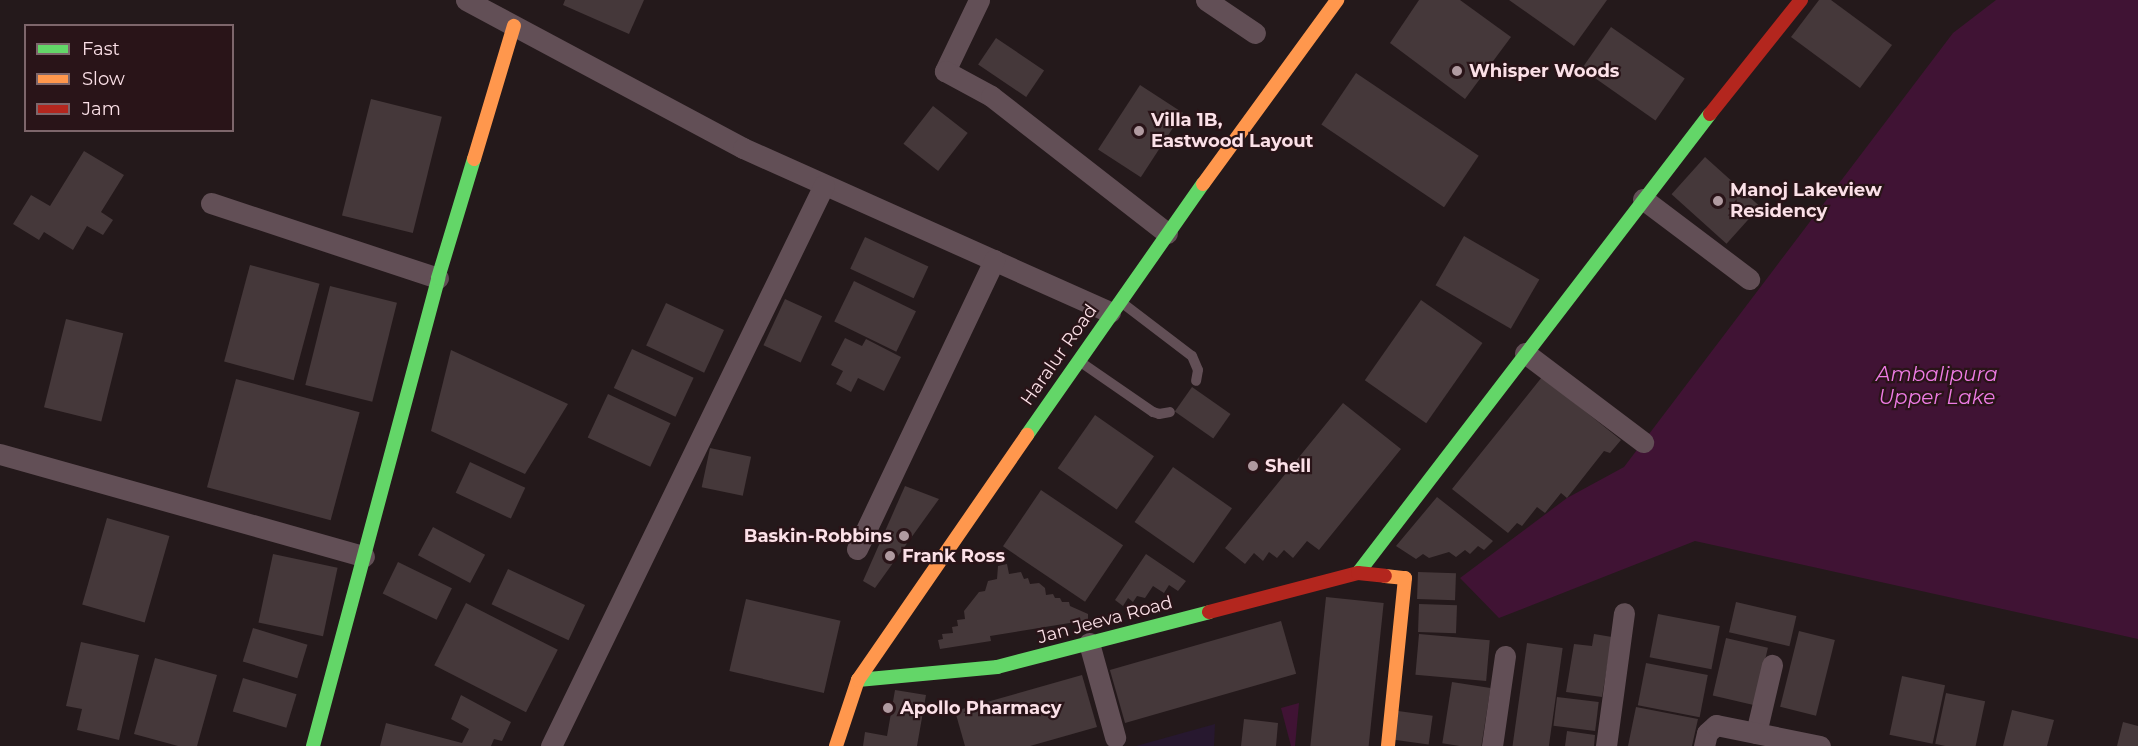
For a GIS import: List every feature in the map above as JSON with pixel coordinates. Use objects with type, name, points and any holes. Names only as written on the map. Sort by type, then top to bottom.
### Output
[{"type":"street","points":[[466,0],[744,148],[994,260],[1114,306]]},
{"type":"street","points":[[979,0],[945,71],[991,96],[1167,232]]},
{"type":"street","points":[[1206,0],[1255,33]]},
{"type":"street","name":"Haralur Road","points":[[836,746],[858,680],[1114,306],[1337,0]]},
{"type":"street","points":[[1358,573],[1643,199],[1801,0]]},
{"type":"street","points":[[313,746],[438,278],[514,26]]},
{"type":"street","points":[[551,746],[824,185]]},
{"type":"street","points":[[1643,199],[1749,279]]},
{"type":"street","points":[[211,203],[438,278]]},
{"type":"street","points":[[857,549],[994,260]]},
{"type":"street","points":[[1525,353],[1642,442]]},
{"type":"street","points":[[0,454],[364,556]]},
{"type":"street","points":[[1358,573],[1405,578],[1388,746]]},
{"type":"street","name":"Jan Jeeva Road","points":[[858,680],[997,667],[1358,573]]},
{"type":"street","points":[[1606,746],[1624,613]]},
{"type":"street","points":[[1089,643],[1115,737]]},
{"type":"street","points":[[1492,746],[1505,656]]},
{"type":"street","points":[[1756,733],[1772,665]]},
{"type":"street","points":[[1704,746],[1707,733],[1716,725],[1820,746]]},
{"type":"lane","points":[[1114,306],[1192,356],[1198,370],[1196,381]]},
{"type":"lane","points":[[1077,360],[1153,411],[1159,414],[1170,412]]},
{"type":"shaded area","points":[[1215,724],[1214,746],[1136,746]]},
{"type":"water","name":"Ambalipura Upper Lake","points":[[1996,0],[2138,0],[2138,639],[1695,541],[1499,618],[1460,578],[1567,498],[1624,467],[1953,33]]},
{"type":"water","points":[[1299,703],[1295,746],[1291,746],[1281,708]]},
{"type":"building","points":[[565,0],[644,0],[629,34],[563,5]]},
{"type":"building","name":"Whisper Woods","points":[[1419,0],[1460,0],[1511,37],[1465,99],[1390,43]]},
{"type":"building","points":[[1509,0],[1607,0],[1574,46]]},
{"type":"building","points":[[1819,0],[1831,0],[1892,45],[1860,88],[1791,37]]},
{"type":"building","points":[[1611,27],[1685,79],[1655,120],[1582,69]]},
{"type":"building","points":[[996,38],[1044,70],[1026,97],[978,65]]},
{"type":"building","points":[[1356,73],[1479,156],[1444,207],[1321,124]]},
{"type":"building","name":"Villa 1B, Eastwood Layout","points":[[1140,85],[1183,113],[1141,177],[1098,150]]},
{"type":"building","points":[[371,99],[442,117],[413,233],[342,215]]},
{"type":"building","points":[[933,106],[968,133],[938,171],[903,144]]},
{"type":"building","points":[[84,151],[124,175],[101,212],[113,220],[103,235],[87,226],[73,250],[44,232],[39,240],[13,224],[31,195],[50,206]]},
{"type":"building","name":"Manoj Lakeview Residency","points":[[1705,157],[1760,207],[1727,244],[1672,194]]},
{"type":"building","points":[[1464,236],[1539,280],[1511,329],[1436,285]]},
{"type":"building","points":[[865,237],[928,267],[914,298],[850,269]]},
{"type":"building","points":[[250,265],[320,284],[294,380],[224,362]]},
{"type":"building","points":[[854,281],[916,311],[896,352],[834,321]]},
{"type":"building","points":[[330,286],[397,303],[372,402],[305,385]]},
{"type":"building","points":[[785,299],[822,316],[801,363],[763,345]]},
{"type":"building","points":[[1421,300],[1482,343],[1426,423],[1365,380]]},
{"type":"building","points":[[666,303],[724,330],[704,373],[646,346]]},
{"type":"building","points":[[66,319],[123,333],[101,422],[44,407]]},
{"type":"building","points":[[845,338],[862,346],[866,339],[901,357],[884,391],[858,378],[851,392],[836,384],[843,371],[831,365]]},
{"type":"building","points":[[632,349],[694,378],[675,417],[614,388]]},
{"type":"building","points":[[451,350],[568,404],[525,474],[431,431]]},
{"type":"building","points":[[1542,377],[1621,440],[1610,453],[1604,451],[1567,498],[1561,493],[1545,513],[1537,507],[1522,526],[1517,523],[1508,533],[1452,489]]},
{"type":"building","points":[[236,379],[360,412],[331,520],[207,487]]},
{"type":"building","points":[[1192,387],[1231,414],[1213,439],[1175,412]]},
{"type":"building","points":[[608,394],[671,423],[650,467],[588,438]]},
{"type":"building","points":[[1343,403],[1401,449],[1319,550],[1307,541],[1293,558],[1284,550],[1277,558],[1269,552],[1263,561],[1254,553],[1245,564],[1225,548]]},
{"type":"building","points":[[1095,415],[1154,456],[1117,510],[1058,468]]},
{"type":"building","points":[[710,448],[751,457],[743,496],[702,487]]},
{"type":"building","points":[[470,462],[525,488],[511,519],[456,493]]},
{"type":"building","points":[[1173,467],[1232,508],[1194,563],[1135,522]]},
{"type":"building","points":[[905,486],[939,499],[875,588],[863,581]]},
{"type":"building","points":[[1041,490],[1123,545],[1085,602],[1003,546]]},
{"type":"building","points":[[1437,497],[1493,541],[1484,550],[1478,546],[1470,554],[1465,550],[1456,557],[1449,552],[1429,558],[1423,554],[1416,559],[1396,546]]},
{"type":"building","points":[[107,518],[169,536],[145,622],[82,605]]},
{"type":"building","points":[[433,527],[485,555],[470,583],[418,555]]},
{"type":"building","points":[[273,554],[338,568],[323,636],[258,622]]},
{"type":"building","points":[[1146,554],[1186,581],[1178,591],[1169,585],[1164,593],[1153,586],[1145,598],[1137,596],[1133,602],[1128,598],[1123,606],[1115,600]]},
{"type":"building","points":[[398,562],[452,588],[437,620],[383,593]]},
{"type":"building","points":[[1007,564],[1009,574],[1021,572],[1024,579],[1028,578],[1030,584],[1039,583],[1045,588],[1046,595],[1053,594],[1062,602],[1069,602],[1070,606],[1088,614],[1088,620],[990,636],[991,641],[940,649],[938,640],[943,639],[942,634],[953,633],[952,627],[958,626],[957,620],[965,619],[964,611],[979,592],[985,591],[988,581],[997,579],[998,566]]},
{"type":"building","points":[[508,569],[585,605],[569,640],[492,604]]},
{"type":"building","points":[[1418,572],[1456,573],[1455,600],[1417,599]]},
{"type":"building","points":[[1326,597],[1384,603],[1369,746],[1310,746]]},
{"type":"building","points":[[746,599],[841,621],[824,693],[729,671]]},
{"type":"building","points":[[1736,602],[1796,616],[1789,646],[1729,632]]},
{"type":"building","points":[[466,603],[558,650],[526,712],[434,665]]},
{"type":"building","points":[[1419,604],[1457,605],[1456,633],[1418,632]]},
{"type":"building","points":[[1658,614],[1720,626],[1711,669],[1650,657]]},
{"type":"building","points":[[1281,621],[1296,674],[1125,723],[1110,670]]},
{"type":"building","points":[[253,628],[308,645],[297,678],[243,661]]},
{"type":"building","points":[[1799,631],[1835,640],[1816,716],[1780,707]]},
{"type":"building","points":[[1419,634],[1490,640],[1486,681],[1415,675]]},
{"type":"building","points":[[1594,634],[1612,637],[1602,697],[1566,692],[1574,644],[1592,646]]},
{"type":"building","points":[[1726,638],[1768,648],[1755,705],[1713,695]]},
{"type":"building","points":[[81,642],[139,655],[119,740],[77,730],[82,709],[66,706]]},
{"type":"building","points":[[1527,643],[1563,648],[1549,746],[1513,746]]},
{"type":"building","points":[[155,658],[217,675],[197,746],[178,746],[134,734]]},
{"type":"building","points":[[1646,663],[1708,675],[1700,717],[1638,705]]},
{"type":"building","points":[[1082,675],[1097,727],[1030,746],[965,746],[955,711]]},
{"type":"building","points":[[1902,676],[1945,685],[1933,744],[1890,735]]},
{"type":"building","points":[[243,678],[297,694],[286,728],[233,711]]},
{"type":"building","points":[[1452,682],[1491,688],[1481,746],[1442,743]]},
{"type":"building","points":[[895,690],[926,695],[917,746],[863,746],[865,732],[887,736]]},
{"type":"building","points":[[1946,693],[1985,701],[1976,746],[1935,744]]},
{"type":"building","points":[[461,695],[511,722],[502,741],[494,739],[491,746],[380,746],[386,723],[462,743],[469,729],[451,719]]},
{"type":"building","points":[[1557,697],[1599,702],[1595,731],[1553,726]]},
{"type":"building","points":[[1636,707],[1698,719],[1692,746],[1628,746]]},
{"type":"building","points":[[2012,710],[2054,720],[2047,746],[2003,746]]},
{"type":"building","points":[[1398,711],[1433,716],[1429,745],[1394,740]]},
{"type":"building","points":[[1244,719],[1278,723],[1276,746],[1241,746]]},
{"type":"building","points":[[2123,722],[2138,726],[2138,746],[2117,746]]},
{"type":"building","points":[[1567,731],[1595,735],[1594,746],[1565,746]]},
{"type":"traffic: fast","points":[[1358,573],[1710,114]]},
{"type":"traffic: fast","points":[[313,746],[438,278],[474,159]]},
{"type":"traffic: fast","points":[[1027,435],[1203,184]]},
{"type":"traffic: fast","points":[[858,680],[997,667],[1209,612]]},
{"type":"traffic: slow","points":[[1203,184],[1337,0]]},
{"type":"traffic: slow","points":[[474,159],[514,26]]},
{"type":"traffic: slow","points":[[836,746],[858,680],[1027,435]]},
{"type":"traffic: slow","points":[[1385,576],[1405,578],[1388,746]]},
{"type":"traffic: jam","points":[[1710,114],[1801,0]]},
{"type":"traffic: jam","points":[[1209,612],[1358,573],[1385,576]]},
{"type":"place","name":"Whisper Woods","points":[[1457,71]]},
{"type":"place","name":"Villa 1B, Eastwood Layout","points":[[1139,131]]},
{"type":"place","name":"Manoj Lakeview Residency","points":[[1718,201]]},
{"type":"place","name":"Shell","points":[[1253,466]]},
{"type":"place","name":"Baskin-Robbins","points":[[904,536]]},
{"type":"place","name":"Frank Ross","points":[[890,556]]},
{"type":"place","name":"Apollo Pharmacy","points":[[888,708]]}]
